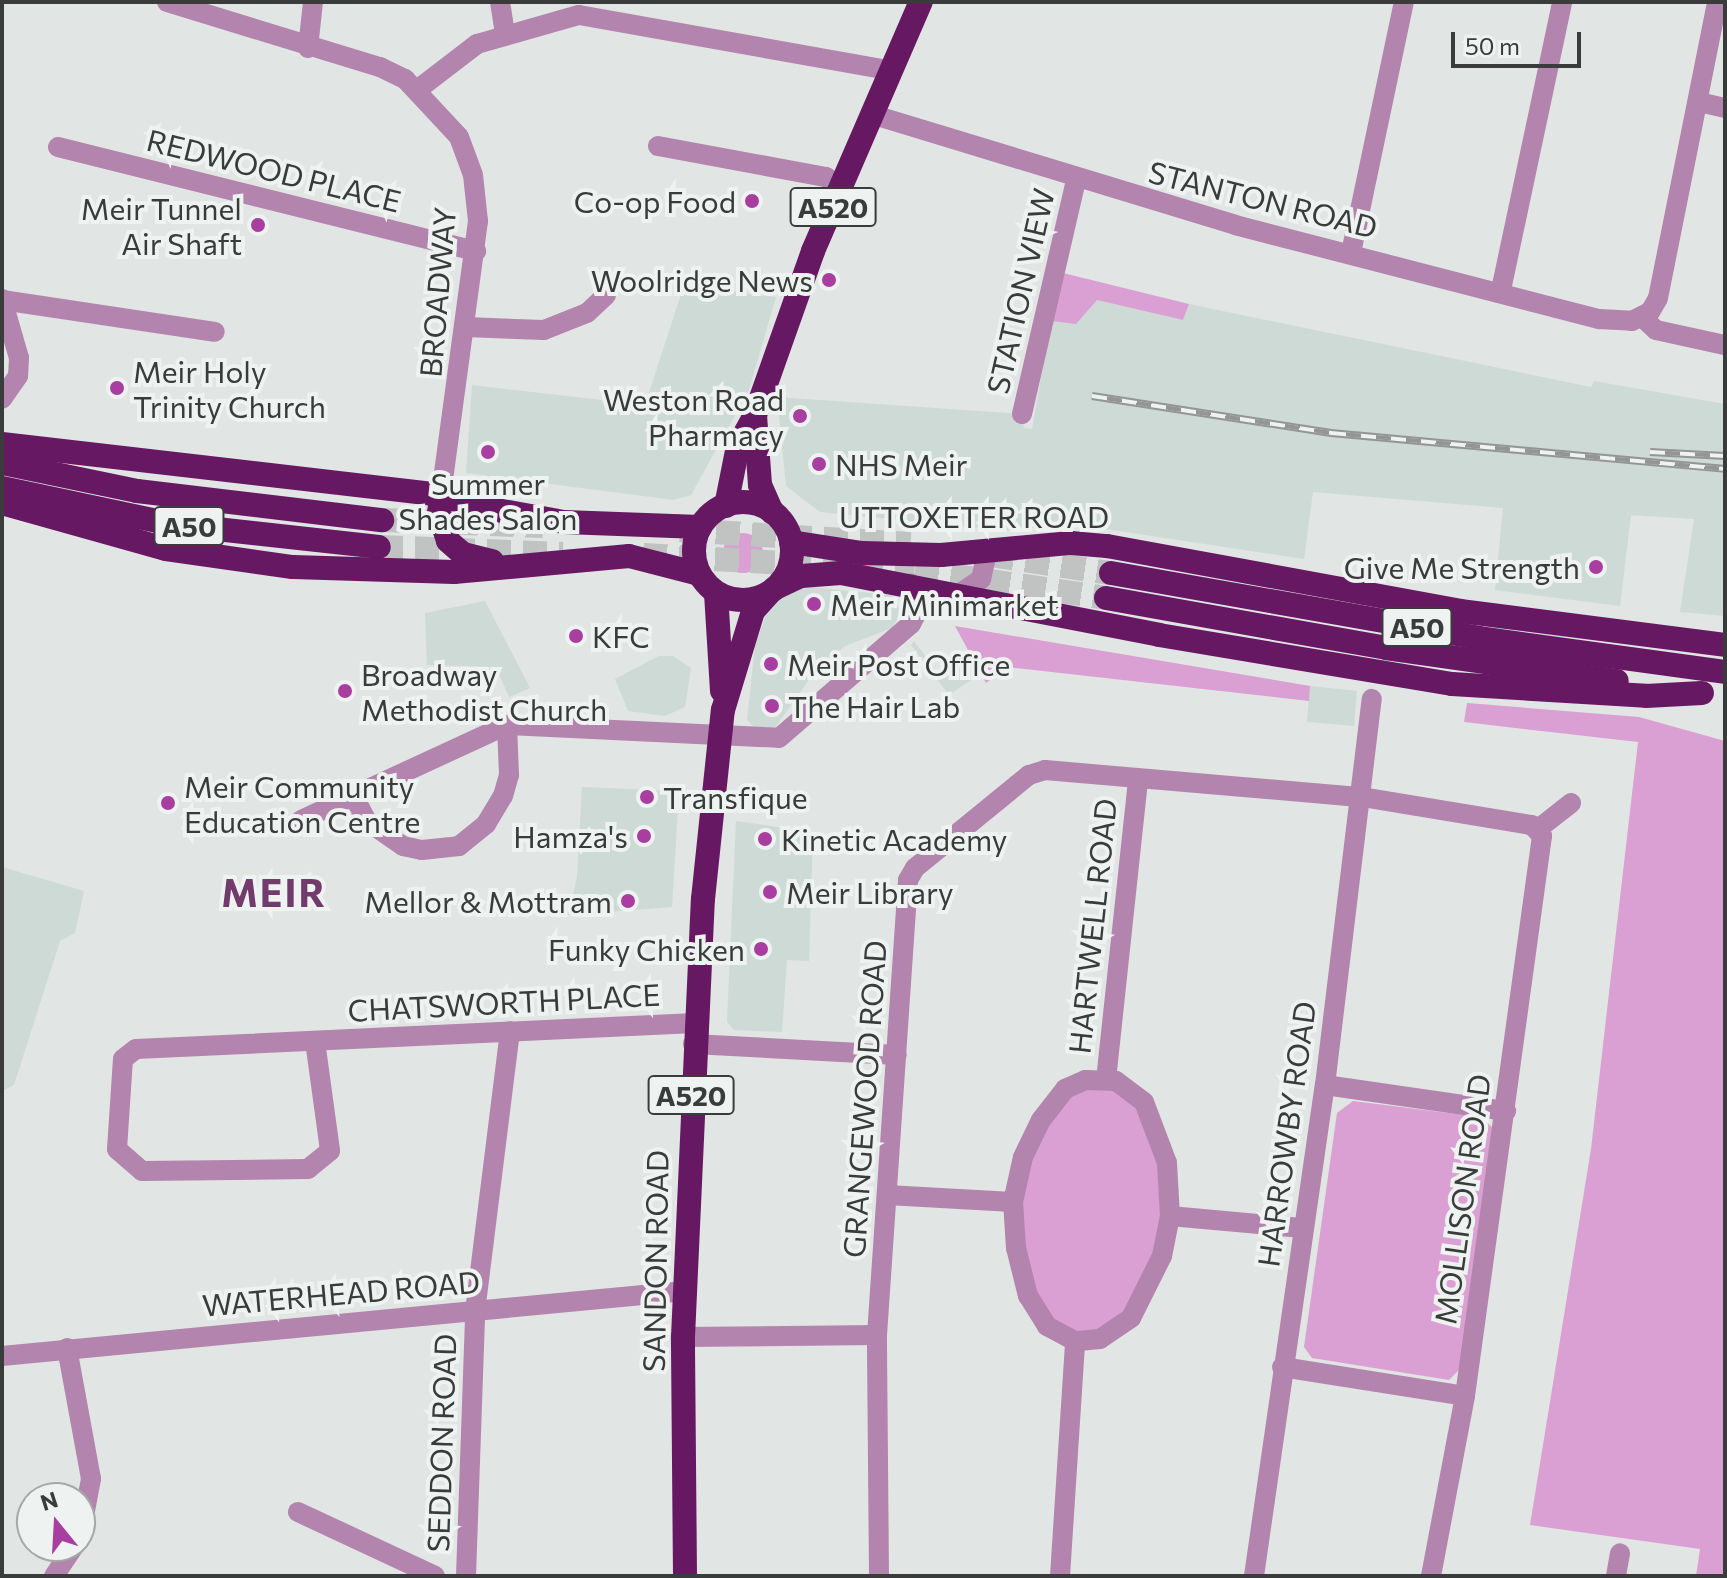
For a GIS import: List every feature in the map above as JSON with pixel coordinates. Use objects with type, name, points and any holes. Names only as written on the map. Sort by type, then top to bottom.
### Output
[{"type":"highway","name":"A520","points":[[726,506],[738,446],[755,415],[813,251],[921,2]]},
{"type":"highway","name":"A520","points":[[755,415],[760,485],[772,512]]},
{"type":"highway","points":[[2,444],[441,495],[474,506],[564,522],[700,527]]},
{"type":"highway","name":"A50","points":[[2,463],[137,491],[382,520]]},
{"type":"highway","name":"A50","points":[[2,488],[171,524],[284,541],[379,547]]},
{"type":"highway","points":[[441,495],[439,513],[454,548],[463,554],[527,565]]},
{"type":"highway","points":[[2,503],[166,549],[293,567],[368,573],[629,556],[699,574],[716,593]]},
{"type":"highway","points":[[699,574],[695,543],[700,527],[726,506],[745,503],[772,512],[791,542],[789,568],[772,590]]},
{"type":"highway","name":"UTTOXETER ROAD","points":[[791,542],[862,553],[987,554],[1056,544],[1107,546],[1460,611],[1725,645]]},
{"type":"highway","name":"UTTOXETER ROAD","points":[[716,593],[736,600],[772,590],[801,576],[841,573],[911,584],[1015,609],[1329,665],[1559,692],[1714,694]]},
{"type":"highway","name":"A50","points":[[1111,573],[1478,638],[1725,672]]},
{"type":"highway","name":"SANDON ROAD","points":[[685,1576],[683,1337],[694,1033],[718,739],[723,710],[753,611],[772,590]]},
{"type":"highway","name":"SANDON ROAD","points":[[716,593],[723,710]]},
{"type":"highway","name":"A50","points":[[1106,598],[1386,648],[1714,694]]},
{"type":"street","name":"BROADWAY","points":[[167,2],[308,48],[380,67],[417,90],[459,137],[473,175],[476,251],[441,495]]},
{"type":"street","points":[[308,48],[313,2]]},
{"type":"street","points":[[500,2],[505,35]]},
{"type":"street","points":[[1351,253],[1404,2]]},
{"type":"street","points":[[1501,290],[1562,2]]},
{"type":"street","points":[[1717,2],[1658,298],[1642,317],[1656,330],[1725,345]]},
{"type":"street","points":[[417,90],[448,61],[505,35],[579,15],[892,71]]},
{"type":"street","points":[[1699,102],[1725,108]]},
{"type":"street","name":"STANTON ROAD","points":[[874,115],[1076,180],[1501,290],[1599,319],[1642,317]]},
{"type":"street","points":[[658,146],[826,177],[842,188]]},
{"type":"street","name":"REDWOOD PLACE","points":[[58,147],[476,251]]},
{"type":"street","name":"STATION VIEW","points":[[1022,414],[1076,180]]},
{"type":"street","points":[[465,327],[544,330],[587,313],[606,295]]},
{"type":"street","points":[[2,399],[18,376],[19,358],[2,300],[206,325]]},
{"type":"street","points":[[959,594],[981,579],[987,554]]},
{"type":"street","points":[[301,820],[507,725],[591,726],[718,739],[779,738],[911,624],[917,612],[911,584]]},
{"type":"street","name":"HARROWBY ROAD","points":[[1254,1576],[1325,1085],[1372,699]]},
{"type":"street","points":[[353,795],[367,821],[403,846],[441,850],[459,846],[486,824],[503,796],[509,775],[507,725]]},
{"type":"street","name":"GRANGEWOOD ROAD","points":[[879,1576],[877,1335],[908,880],[915,868],[1029,775],[1045,770],[1362,797]]},
{"type":"street","name":"HARTWELL ROAD","points":[[1106,1080],[1138,779]]},
{"type":"street","points":[[1362,797],[1538,829],[1571,803]]},
{"type":"street","name":"MOLLISON ROAD","points":[[1431,1576],[1465,1396],[1506,1111],[1542,836],[1538,829]]},
{"type":"street","name":"CHATSWORTH PLACE","points":[[315,1041],[330,1151],[308,1169],[142,1171],[117,1149],[123,1059],[136,1049],[510,1031],[694,1033],[897,1055]]},
{"type":"street","name":"SEDDON ROAD","points":[[466,1576],[475,1312],[510,1031]]},
{"type":"street","name":"HARTWELL ROAD","points":[[1085,1080],[1106,1080],[1129,1088],[1153,1119],[1167,1163],[1170,1216],[1162,1256],[1131,1318],[1100,1339],[1075,1341],[1047,1326],[1028,1296],[1016,1248],[1013,1202],[1023,1157],[1052,1103],[1065,1089],[1085,1080]]},
{"type":"street","points":[[1325,1085],[1506,1111]]},
{"type":"street","points":[[887,1195],[1013,1202]]},
{"type":"street","points":[[1170,1216],[1303,1228]]},
{"type":"street","name":"WATERHEAD ROAD","points":[[2,1356],[685,1291]]},
{"type":"street","points":[[683,1337],[877,1335]]},
{"type":"street","points":[[1060,1576],[1075,1341]]},
{"type":"street","points":[[67,1348],[90,1482]]},
{"type":"street","points":[[1282,1367],[1465,1396]]},
{"type":"street","points":[[298,1512],[435,1576]]},
{"type":"street","points":[[1616,1576],[1620,1553]]},
{"type":"shaded area","points":[[1063,273],[1189,304],[1183,320],[1097,300],[1076,324],[1051,321]]},
{"type":"shaded area","points":[[684,285],[776,297],[749,390],[691,495],[674,500],[466,473],[472,385],[645,405]]},
{"type":"shaded area","points":[[1097,300],[1183,320],[1189,304],[1591,387],[1594,381],[1725,404],[1725,616],[1680,612],[1694,519],[1631,515],[1620,606],[1495,590],[1503,508],[1313,492],[1304,559],[1066,523],[1012,531],[820,512],[786,486],[777,397],[1022,414],[1024,428],[1032,429],[1051,321],[1080,314]]},
{"type":"shaded area","points":[[743,533],[757,539],[763,553],[757,567],[743,573],[729,567],[723,553],[729,539]]},
{"type":"shaded area","points":[[801,586],[892,595],[901,612],[892,628],[845,646],[816,670],[774,729],[758,731],[747,720],[755,646],[770,603]]},
{"type":"shaded area","points":[[485,601],[530,688],[509,697],[496,667],[427,665],[425,613]]},
{"type":"shaded area","points":[[955,626],[1310,686],[1309,701],[1006,667],[986,683]]},
{"type":"shaded area","points":[[914,641],[938,673],[969,653],[980,674],[949,695],[911,645]]},
{"type":"shaded area","points":[[659,656],[673,656],[691,668],[685,707],[665,716],[628,711],[615,679]]},
{"type":"shaded area","points":[[1310,686],[1357,691],[1354,726],[1307,722]]},
{"type":"shaded area","points":[[1467,703],[1639,717],[1725,741],[1725,1576],[1696,1576],[1700,1549],[1530,1525],[1591,1149],[1638,742],[1464,722]]},
{"type":"shaded area","points":[[582,787],[679,791],[672,907],[568,915],[577,877]]},
{"type":"shaded area","points":[[736,821],[813,832],[809,961],[787,960],[782,1032],[734,1030],[727,1022]]},
{"type":"shaded area","points":[[2,867],[84,891],[75,933],[60,941],[14,1085],[2,1091]]},
{"type":"shaded area","points":[[1087,1088],[1113,1089],[1138,1107],[1159,1164],[1162,1216],[1155,1253],[1125,1313],[1098,1331],[1081,1333],[1065,1330],[1042,1307],[1028,1272],[1021,1221],[1025,1181],[1039,1140],[1069,1095]]},
{"type":"shaded area","points":[[1353,1101],[1480,1117],[1493,1128],[1460,1369],[1449,1380],[1312,1358],[1304,1347],[1337,1113]]},
{"type":"tunnel","points":[[382,520],[543,526]]},
{"type":"tunnel","points":[[680,530],[911,544]]},
{"type":"tunnel","points":[[379,547],[563,554]]},
{"type":"tunnel","points":[[643,555],[915,570],[1106,598]]},
{"type":"tunnel","points":[[990,555],[1111,573]]},
{"type":"railway","points":[[1092,396],[1331,433],[1725,469]]},
{"type":"railway","points":[[1650,452],[1725,456]]},
{"type":"place","name":"Co-op Food","points":[[752,201]]},
{"type":"place","name":"Meir Tunnel Air Shaft","points":[[258,225]]},
{"type":"place","name":"Woolridge News","points":[[829,280]]},
{"type":"place","name":"Meir Holy Trinity Church","points":[[117,388]]},
{"type":"place","name":"Weston Road Pharmacy","points":[[800,416]]},
{"type":"place","name":"Summer Shades Salon","points":[[488,452]]},
{"type":"place","name":"NHS Meir","points":[[819,464]]},
{"type":"place","name":"Give Me Strength","points":[[1596,567]]},
{"type":"place","name":"Meir Minimarket","points":[[814,604]]},
{"type":"place","name":"KFC","points":[[576,636]]},
{"type":"place","name":"Meir Post Office","points":[[771,664]]},
{"type":"place","name":"Broadway Methodist Church","points":[[345,691]]},
{"type":"place","name":"The Hair Lab","points":[[772,706]]},
{"type":"place","name":"Transfique","points":[[647,797]]},
{"type":"place","name":"Meir Community Education Centre","points":[[168,803]]},
{"type":"place","name":"Hamza's","points":[[644,836]]},
{"type":"place","name":"Kinetic Academy","points":[[765,839]]},
{"type":"place","name":"Meir Library","points":[[770,892]]},
{"type":"place","name":"Mellor & Mottram","points":[[628,901]]},
{"type":"place","name":"Funky Chicken","points":[[761,949]]},
{"type":"district","name":"MEIR","points":[[274,892]]}]
